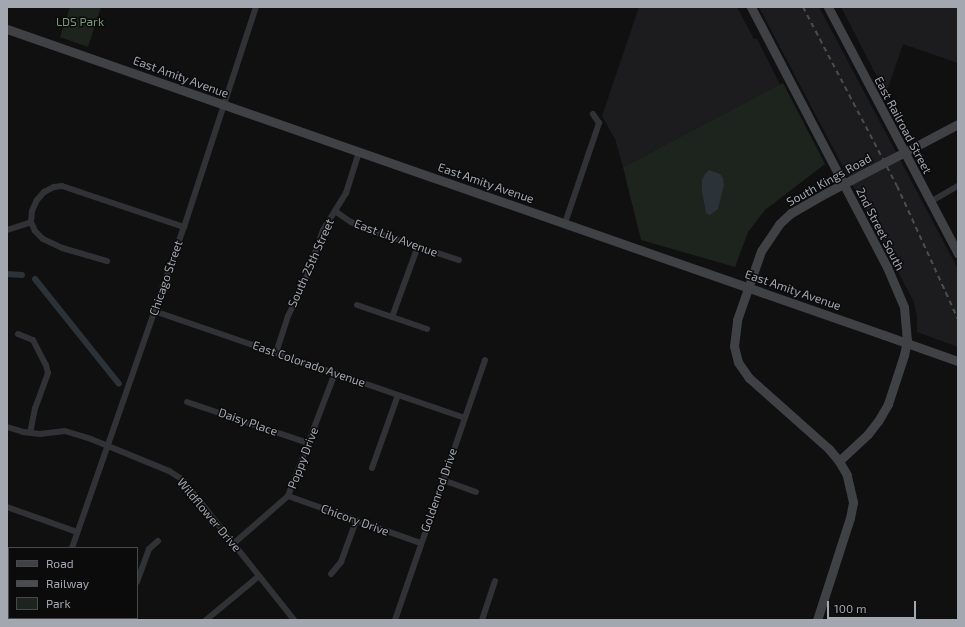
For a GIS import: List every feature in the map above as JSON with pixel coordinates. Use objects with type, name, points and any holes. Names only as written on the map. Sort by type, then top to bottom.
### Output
[{"type":"main road","name":"2nd Street South","points":[[751,7],[887,267],[904,307],[907,340],[904,355],[888,404],[868,434],[839,461]]},
{"type":"main road","name":"East Railroad Street","points":[[828,7],[958,254]]},
{"type":"main road","name":"East Amity Avenue","points":[[7,29],[958,361]]},
{"type":"main road","name":"South Kings Road","points":[[817,620],[850,518],[852,502],[847,475],[839,461],[829,449],[749,378],[738,362],[734,346],[737,320],[761,251],[779,224],[791,214],[826,193],[958,124]]},
{"type":"street","name":"Chicago Street","points":[[72,547],[184,227],[256,7]]},
{"type":"street","points":[[565,223],[599,123],[593,114]]},
{"type":"street","name":"South 25th Street","points":[[276,353],[288,316],[304,284],[323,230],[346,193],[359,152]]},
{"type":"street","points":[[107,260],[62,248],[43,239],[35,231],[30,222],[32,211],[37,200],[44,192],[54,187],[62,186],[184,227]]},
{"type":"street","points":[[930,202],[958,186]]},
{"type":"street","name":"East Lily Avenue","points":[[335,211],[351,222],[365,229],[459,260]]},
{"type":"street","points":[[7,230],[30,222]]},
{"type":"street","points":[[392,317],[418,246]]},
{"type":"street","points":[[357,305],[427,329]]},
{"type":"street","name":"East Colorado Avenue","points":[[154,311],[464,418]]},
{"type":"street","points":[[18,334],[33,340],[46,365],[48,373],[36,408],[30,433]]},
{"type":"street","name":"Goldenrod Drive","points":[[395,620],[485,360]]},
{"type":"street","name":"Poppy Drive","points":[[233,544],[288,496],[335,373]]},
{"type":"street","points":[[372,468],[398,395]]},
{"type":"street","name":"Daisy Place","points":[[187,402],[308,443]]},
{"type":"street","name":"Wildflower Drive","points":[[7,427],[40,434],[65,431],[169,471],[182,479],[294,620]]},
{"type":"street","points":[[443,480],[476,492]]},
{"type":"street","name":"Chicory Drive","points":[[288,496],[421,543]]},
{"type":"street","points":[[7,507],[78,532]]},
{"type":"street","points":[[331,574],[340,562],[356,521]]},
{"type":"street","points":[[138,579],[149,549],[158,541]]},
{"type":"street","points":[[206,620],[259,576]]},
{"type":"street","points":[[482,620],[495,581]]},
{"type":"street","points":[[47,619],[52,620]]},
{"type":"shaded area","points":[[639,7],[737,7],[754,39],[757,39],[780,85],[623,167],[615,139],[602,116]]},
{"type":"shaded area","points":[[759,7],[819,7],[958,269],[958,347],[917,332],[917,317],[914,302]]},
{"type":"shaded area","points":[[841,7],[958,7],[958,63],[903,44],[886,94]]},
{"type":"shaded area","points":[[709,170],[720,174],[723,178],[724,185],[718,209],[710,215],[706,213],[702,192],[702,180]]},
{"type":"green space","name":"LDS Park","points":[[70,7],[101,7],[88,47],[60,37]]},
{"type":"green space","points":[[783,83],[825,164],[765,210],[748,232],[735,267],[641,240],[623,167]]},
{"type":"waterway","points":[[7,274],[22,275]]},
{"type":"waterway","points":[[35,279],[119,384]]},
{"type":"railway","points":[[803,7],[897,186],[958,319]]}]
